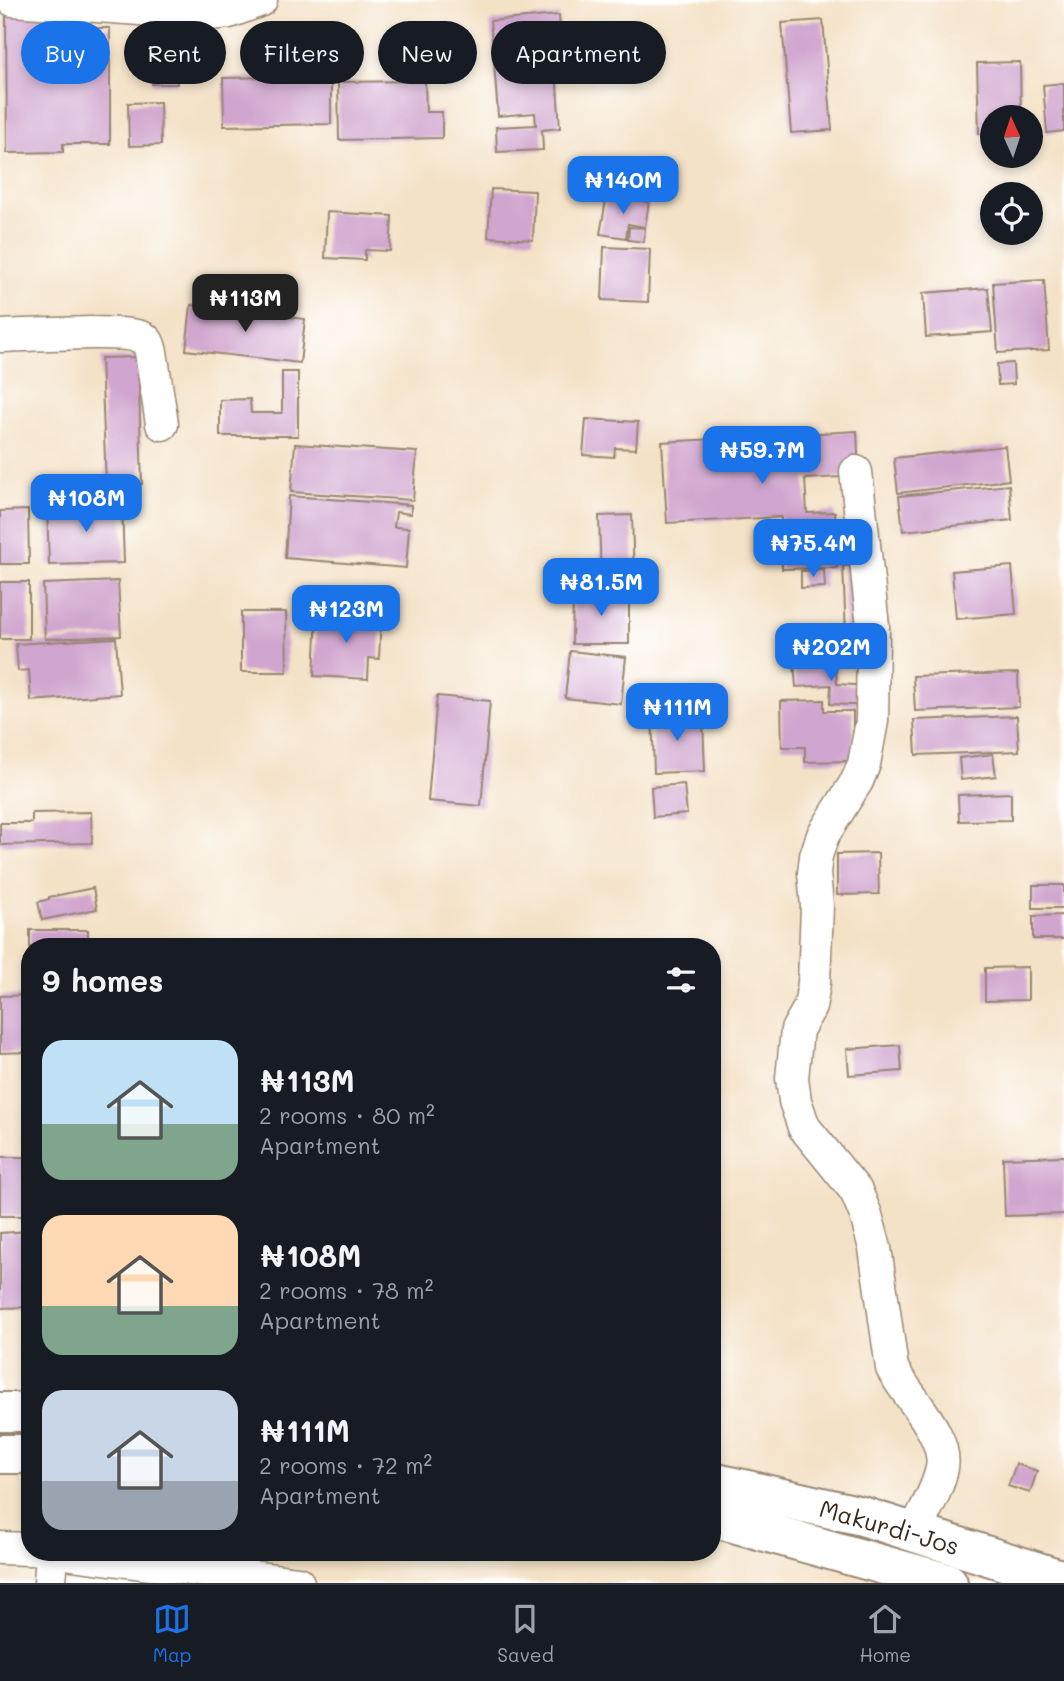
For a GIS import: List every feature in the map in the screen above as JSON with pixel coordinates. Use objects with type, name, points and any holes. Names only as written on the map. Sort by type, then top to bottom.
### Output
[{"type":"highway","points":[[0,1412],[21,1412]]},
{"type":"highway","points":[[0,1454],[21,1454]]},
{"type":"highway","name":"Makurdi-Jos","points":[[721,1484],[862,1516],[1064,1580]]},
{"type":"highway","name":"Makurdi-Jos","points":[[721,1519],[948,1583]]},
{"type":"street","points":[[13,0],[210,13],[229,12],[261,0]]},
{"type":"street","points":[[0,335],[97,334],[141,337],[147,341],[151,352],[162,424]]},
{"type":"street","points":[[856,472],[873,626],[873,721],[864,764],[857,782],[824,835],[816,856],[814,983],[810,1007],[797,1030],[792,1078],[794,1101],[804,1127],[856,1191],[866,1215],[877,1258],[892,1368],[901,1386],[938,1436],[943,1455],[941,1471],[914,1533]]},
{"type":"street","points":[[0,1548],[21,1549]]},
{"type":"street","points":[[50,1583],[53,1561]]},
{"type":"street","points":[[125,1561],[298,1583]]},
{"type":"building","points":[[6,13],[85,13],[85,21],[21,21],[21,84],[110,84],[110,144],[63,144],[63,152],[7,153]]},
{"type":"building","points":[[559,15],[559,21],[491,21],[491,30],[490,21]]},
{"type":"building","points":[[823,20],[832,130],[791,133],[782,23]]},
{"type":"building","points":[[1020,62],[1021,105],[980,105],[980,134],[979,134],[977,63]]},
{"type":"building","points":[[226,78],[240,78],[240,84],[331,84],[331,124],[224,126],[223,84],[226,84]]},
{"type":"building","points":[[364,82],[425,84],[426,112],[442,112],[442,138],[339,140],[338,84],[364,84]]},
{"type":"building","points":[[1064,83],[1064,131],[1047,133],[1043,85]]},
{"type":"building","points":[[496,84],[557,84],[560,128],[542,130],[543,150],[497,152],[496,127],[536,125],[535,113],[498,116]]},
{"type":"building","points":[[160,102],[161,145],[129,146],[128,103]]},
{"type":"building","points":[[491,189],[535,191],[533,240],[488,237]]},
{"type":"building","points":[[607,195],[649,202],[645,227],[628,224],[626,238],[600,234]]},
{"type":"building","points":[[327,212],[392,216],[390,251],[365,250],[365,260],[325,258]]},
{"type":"building","points":[[629,227],[645,228],[644,242],[628,240]]},
{"type":"building","points":[[604,247],[650,249],[648,302],[602,300]]},
{"type":"building","points":[[1044,280],[1049,350],[998,353],[993,283]]},
{"type":"building","points":[[988,288],[992,332],[926,337],[923,293]]},
{"type":"building","points":[[191,305],[305,319],[300,363],[186,350]]},
{"type":"building","points":[[138,357],[142,484],[106,485],[101,358]]},
{"type":"building","points":[[1013,363],[1014,384],[998,385],[997,364]]},
{"type":"building","points":[[282,372],[298,372],[298,436],[220,436],[220,400],[250,399],[251,413],[282,413]]},
{"type":"building","points":[[586,419],[638,422],[636,449],[615,448],[614,457],[583,455]]},
{"type":"building","points":[[857,431],[859,476],[805,479],[807,513],[835,512],[837,568],[782,569],[781,517],[667,523],[662,442]]},
{"type":"building","points":[[295,444],[417,452],[413,500],[291,492]]},
{"type":"building","points":[[1005,446],[1009,480],[898,493],[894,458]]},
{"type":"building","points":[[1009,485],[1012,520],[903,531],[899,496]]},
{"type":"building","points":[[289,496],[411,505],[411,514],[396,512],[394,527],[409,528],[406,568],[285,558]]},
{"type":"building","points":[[122,504],[124,563],[49,565],[47,506]]},
{"type":"building","points":[[28,510],[29,564],[0,564],[0,511]]},
{"type":"building","points":[[632,515],[634,581],[601,582],[599,516]]},
{"type":"building","points":[[870,565],[872,632],[846,633],[843,566]]},
{"type":"building","points":[[1012,566],[1016,614],[956,619],[952,571]]},
{"type":"building","points":[[824,570],[825,587],[801,588],[801,571]]},
{"type":"building","points":[[118,581],[121,636],[45,639],[43,584]]},
{"type":"building","points":[[0,582],[29,582],[29,639],[0,639]]},
{"type":"building","points":[[573,592],[629,592],[629,644],[572,644]]},
{"type":"building","points":[[241,612],[286,612],[287,672],[241,672]]},
{"type":"building","points":[[317,613],[381,615],[379,659],[369,658],[368,679],[314,676]]},
{"type":"building","points":[[843,628],[845,654],[788,658],[785,633]]},
{"type":"building","points":[[116,638],[120,694],[31,701],[29,670],[18,671],[16,644]]},
{"type":"building","points":[[570,651],[626,657],[621,704],[565,698]]},
{"type":"building","points":[[835,660],[837,684],[872,686],[871,706],[830,704],[831,685],[796,687],[794,662]]},
{"type":"building","points":[[1018,673],[1019,707],[915,711],[913,676]]},
{"type":"building","points":[[437,696],[490,701],[481,806],[428,801]]},
{"type":"building","points":[[824,700],[824,711],[853,711],[853,761],[805,762],[805,747],[782,747],[781,701]]},
{"type":"building","points":[[674,707],[675,719],[703,718],[705,771],[654,773],[652,708]]},
{"type":"building","points":[[1017,716],[1019,751],[916,755],[914,720]]},
{"type":"building","points":[[993,754],[996,776],[961,780],[959,758]]},
{"type":"building","points":[[684,784],[687,814],[653,817],[651,787]]},
{"type":"building","points":[[1011,793],[1011,820],[959,821],[958,795]]},
{"type":"building","points":[[91,812],[92,843],[0,845],[0,823],[32,823],[32,813]]},
{"type":"building","points":[[878,853],[879,894],[837,895],[837,854]]},
{"type":"building","points":[[1033,885],[1064,885],[1064,908],[1033,908]]},
{"type":"building","points":[[93,888],[97,909],[42,920],[38,902],[49,897]]},
{"type":"building","points":[[1064,915],[1064,939],[1033,939],[1033,916]]},
{"type":"building","points":[[30,930],[88,930],[88,938],[30,938]]},
{"type":"building","points":[[1028,967],[1028,1000],[985,1001],[985,968]]},
{"type":"building","points":[[21,995],[21,1052],[0,1053],[0,996]]},
{"type":"building","points":[[900,1045],[902,1071],[849,1075],[847,1049]]},
{"type":"building","points":[[1064,1156],[1064,1214],[1005,1216],[1003,1158]]},
{"type":"building","points":[[0,1157],[21,1157],[21,1216],[0,1216]]},
{"type":"building","points":[[21,1232],[21,1307],[0,1308],[0,1233]]},
{"type":"building","points":[[1016,1464],[1037,1471],[1030,1493],[1008,1486]]}]
